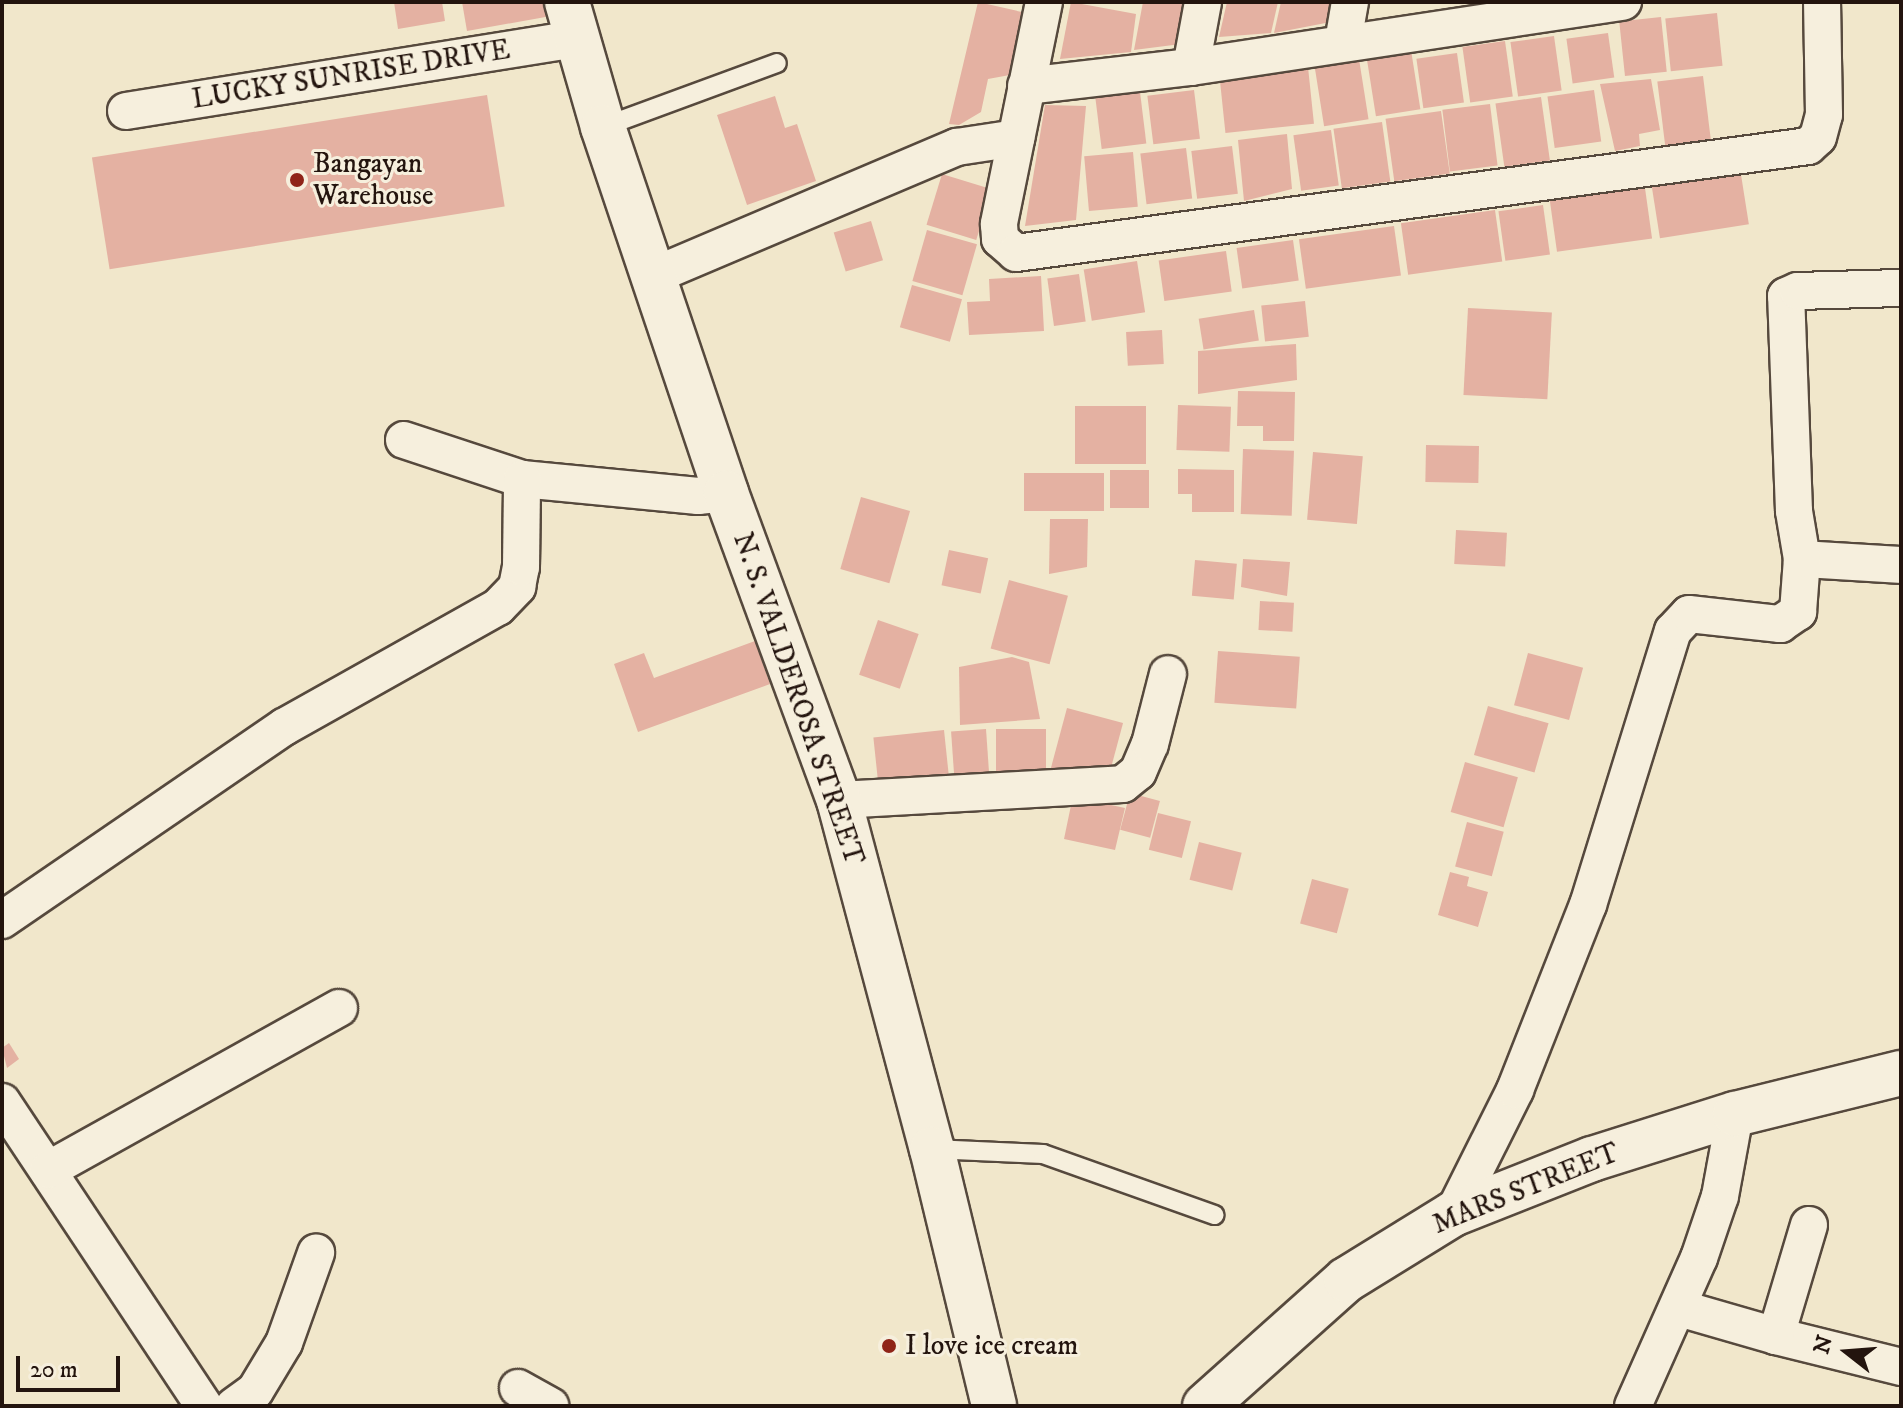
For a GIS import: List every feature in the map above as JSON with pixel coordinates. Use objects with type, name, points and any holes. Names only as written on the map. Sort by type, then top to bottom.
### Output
[{"type":"main road","name":"N. S. VALDEROSA STREET","points":[[572,20],[603,127],[726,493],[839,800],[932,1149],[994,1406]]},
{"type":"main road","name":"MARS STREET","points":[[1205,1406],[1346,1280],[1389,1249],[1453,1214],[1592,1159],[1735,1114],[1901,1073]]},
{"type":"street","points":[[1044,2],[1016,138],[1000,239],[1005,248],[1028,253],[1808,146],[1823,127],[1822,2]]},
{"type":"street","points":[[1191,67],[1203,2]]},
{"type":"street","points":[[1343,42],[1350,2]]},
{"type":"street","points":[[1026,86],[1191,67],[1623,2]]},
{"type":"street","name":"LUCKY SUNRISE DRIVE","points":[[126,111],[572,20]]},
{"type":"street","points":[[655,275],[957,147],[1016,138]]},
{"type":"street","points":[[1453,1214],[1515,1090],[1588,905],[1673,631],[1689,614],[1780,624],[1792,620],[1802,600],[1802,559],[1794,511],[1782,303],[1798,291],[1901,288]]},
{"type":"street","points":[[404,440],[522,479],[698,496],[726,493]]},
{"type":"street","points":[[2,920],[284,727],[498,607],[517,587],[521,567],[522,479]]},
{"type":"street","points":[[1802,559],[1901,565]]},
{"type":"street","points":[[839,800],[1123,784],[1138,772],[1150,744],[1168,674]]},
{"type":"street","points":[[48,1170],[339,1008]]},
{"type":"street","points":[[2,1102],[204,1406]]},
{"type":"street","points":[[1633,1406],[1679,1308],[1720,1196],[1735,1114]]},
{"type":"street","points":[[1776,1336],[1809,1225]]},
{"type":"street","points":[[234,1406],[255,1391],[284,1343],[316,1253]]},
{"type":"street","points":[[1679,1308],[1901,1367]]},
{"type":"street","points":[[518,1388],[550,1406]]},
{"type":"lane","points":[[603,127],[777,63]]},
{"type":"lane","points":[[932,1149],[1043,1154],[1214,1215]]},
{"type":"building","points":[[394,2],[442,2],[445,21],[398,29]]},
{"type":"building","points":[[462,2],[548,2],[551,16],[467,31]]},
{"type":"building","points":[[978,2],[1035,15],[1021,73],[988,79],[981,112],[959,125],[949,124]]},
{"type":"building","points":[[1071,2],[1136,14],[1131,52],[1060,59]]},
{"type":"building","points":[[1143,2],[1188,2],[1181,44],[1134,50]]},
{"type":"building","points":[[1227,2],[1278,2],[1271,33],[1219,37]]},
{"type":"building","points":[[1281,2],[1340,2],[1336,21],[1274,33]]},
{"type":"building","points":[[1717,13],[1723,66],[1671,71],[1665,18]]},
{"type":"building","points":[[1661,17],[1667,72],[1625,76],[1619,21]]},
{"type":"building","points":[[1608,33],[1614,78],[1573,83],[1566,39]]},
{"type":"building","points":[[1554,36],[1562,90],[1518,97],[1510,42]]},
{"type":"building","points":[[1505,41],[1513,96],[1470,102],[1462,47]]},
{"type":"building","points":[[1411,50],[1420,109],[1376,116],[1367,57]]},
{"type":"building","points":[[1457,53],[1464,103],[1423,108],[1416,59]]},
{"type":"building","points":[[1359,59],[1369,119],[1324,126],[1315,66]]},
{"type":"building","points":[[1308,67],[1314,124],[1225,133],[1219,76]]},
{"type":"building","points":[[1703,76],[1711,140],[1665,145],[1657,82]]},
{"type":"building","points":[[1651,79],[1660,130],[1639,134],[1640,146],[1615,151],[1600,84]]},
{"type":"building","points":[[1194,90],[1200,139],[1153,144],[1147,96]]},
{"type":"building","points":[[1594,90],[1601,141],[1555,148],[1547,97]]},
{"type":"building","points":[[1140,92],[1146,144],[1102,149],[1095,97]]},
{"type":"building","name":"Bangayan Warehouse","points":[[487,95],[505,207],[110,269],[92,158]]},
{"type":"building","points":[[775,96],[785,128],[797,124],[816,181],[747,205],[717,115]]},
{"type":"building","points":[[1541,97],[1550,160],[1504,167],[1495,103]]},
{"type":"building","points":[[1490,104],[1498,166],[1450,171],[1442,110]]},
{"type":"building","points":[[1045,105],[1086,106],[1076,220],[1025,226]]},
{"type":"building","points":[[1441,111],[1450,173],[1394,181],[1386,119]]},
{"type":"building","points":[[1382,122],[1390,181],[1342,188],[1333,129]]},
{"type":"building","points":[[1331,130],[1339,185],[1301,191],[1293,135]]},
{"type":"building","points":[[1287,134],[1292,189],[1244,201],[1238,140]]},
{"type":"building","points":[[1232,146],[1238,194],[1197,199],[1191,151]]},
{"type":"building","points":[[1186,148],[1192,199],[1147,204],[1140,154]]},
{"type":"building","points":[[1133,152],[1138,207],[1089,211],[1084,156]]},
{"type":"building","points":[[1739,162],[1749,224],[1660,238],[1650,176]]},
{"type":"building","points":[[942,174],[992,189],[976,240],[927,225]]},
{"type":"building","points":[[1644,181],[1652,238],[1557,252],[1549,194]]},
{"type":"building","points":[[1543,205],[1550,255],[1505,261],[1498,211]]},
{"type":"building","points":[[1495,210],[1502,261],[1408,275],[1401,223]]},
{"type":"building","points":[[871,221],[883,260],[846,272],[834,232]]},
{"type":"building","points":[[1394,226],[1401,276],[1306,289],[1299,239]]},
{"type":"building","points":[[927,230],[977,244],[962,295],[912,281]]},
{"type":"building","points":[[1293,240],[1299,281],[1242,289],[1237,248]]},
{"type":"building","points":[[1226,251],[1232,292],[1164,301],[1159,260]]},
{"type":"building","points":[[1137,261],[1145,312],[1092,321],[1084,269]]},
{"type":"building","points":[[1079,274],[1086,322],[1054,326],[1047,278]]},
{"type":"building","points":[[1041,276],[1044,331],[969,335],[967,302],[990,301],[989,279]]},
{"type":"building","points":[[912,285],[962,299],[950,342],[900,327]]},
{"type":"building","points":[[1305,301],[1309,337],[1265,341],[1261,306]]},
{"type":"building","points":[[1468,308],[1552,312],[1547,399],[1463,395]]},
{"type":"building","points":[[1254,310],[1259,341],[1204,349],[1199,319]]},
{"type":"building","points":[[1162,330],[1164,364],[1128,366],[1126,332]]},
{"type":"building","points":[[1296,344],[1297,380],[1198,394],[1198,351]]},
{"type":"building","points":[[1238,391],[1295,392],[1294,441],[1263,441],[1263,426],[1237,426]]},
{"type":"building","points":[[1178,405],[1231,407],[1229,452],[1176,450]]},
{"type":"building","points":[[1075,406],[1146,406],[1146,464],[1075,464]]},
{"type":"building","points":[[1426,445],[1479,446],[1478,483],[1425,482]]},
{"type":"building","points":[[1243,449],[1294,451],[1292,516],[1241,514]]},
{"type":"building","points":[[1313,452],[1363,456],[1357,524],[1307,520]]},
{"type":"building","points":[[1178,469],[1234,470],[1234,512],[1192,512],[1192,494],[1178,494]]},
{"type":"building","points":[[1110,470],[1149,470],[1149,508],[1110,508]]},
{"type":"building","points":[[1024,473],[1104,473],[1104,511],[1024,511]]},
{"type":"building","points":[[861,497],[910,511],[889,583],[840,569]]},
{"type":"building","points":[[1050,519],[1088,519],[1087,567],[1049,574]]},
{"type":"building","points":[[1456,530],[1507,533],[1505,567],[1454,564]]},
{"type":"building","points":[[949,550],[988,558],[981,594],[942,585]]},
{"type":"building","points":[[1243,559],[1290,562],[1287,596],[1241,587]]},
{"type":"building","points":[[1195,560],[1237,564],[1234,600],[1192,596]]},
{"type":"building","points":[[1009,580],[1068,596],[1050,664],[991,649]]},
{"type":"building","points":[[1260,601],[1294,603],[1292,632],[1258,630]]},
{"type":"building","points":[[878,620],[919,634],[900,689],[859,675]]},
{"type":"building","points":[[755,641],[770,684],[638,732],[614,664],[644,653],[654,678]]},
{"type":"building","points":[[1218,651],[1300,657],[1296,709],[1214,703]]},
{"type":"building","points":[[1528,653],[1583,668],[1569,720],[1514,705]]},
{"type":"building","points":[[1012,657],[1029,662],[1040,719],[960,725],[959,667]]},
{"type":"building","points":[[1488,706],[1549,723],[1535,772],[1474,755]]},
{"type":"building","points":[[1067,708],[1123,723],[1107,783],[1051,768]]},
{"type":"building","points":[[986,729],[989,777],[954,779],[951,731]]},
{"type":"building","points":[[996,729],[1046,729],[1046,776],[996,776]]},
{"type":"building","points":[[944,730],[950,784],[879,791],[873,737]]},
{"type":"building","points":[[1465,762],[1518,777],[1504,827],[1451,812]]},
{"type":"building","points":[[1075,786],[1113,795],[1111,805],[1125,808],[1115,850],[1064,839]]},
{"type":"building","points":[[1130,793],[1160,801],[1150,838],[1120,830]]},
{"type":"building","points":[[1158,813],[1191,821],[1182,858],[1149,850]]},
{"type":"building","points":[[1467,822],[1504,832],[1492,876],[1455,866]]},
{"type":"building","points":[[1199,842],[1242,853],[1232,890],[1190,880]]},
{"type":"building","points":[[1450,872],[1469,877],[1467,886],[1488,892],[1478,927],[1438,915]]},
{"type":"building","points":[[1312,879],[1349,889],[1337,933],[1300,923]]},
{"type":"building","points":[[9,1043],[19,1059],[7,1068],[2,1048]]},
{"type":"place","name":"Bangayan Warehouse","points":[[297,180]]},
{"type":"place","name":"I love ice cream","points":[[889,1346]]}]
